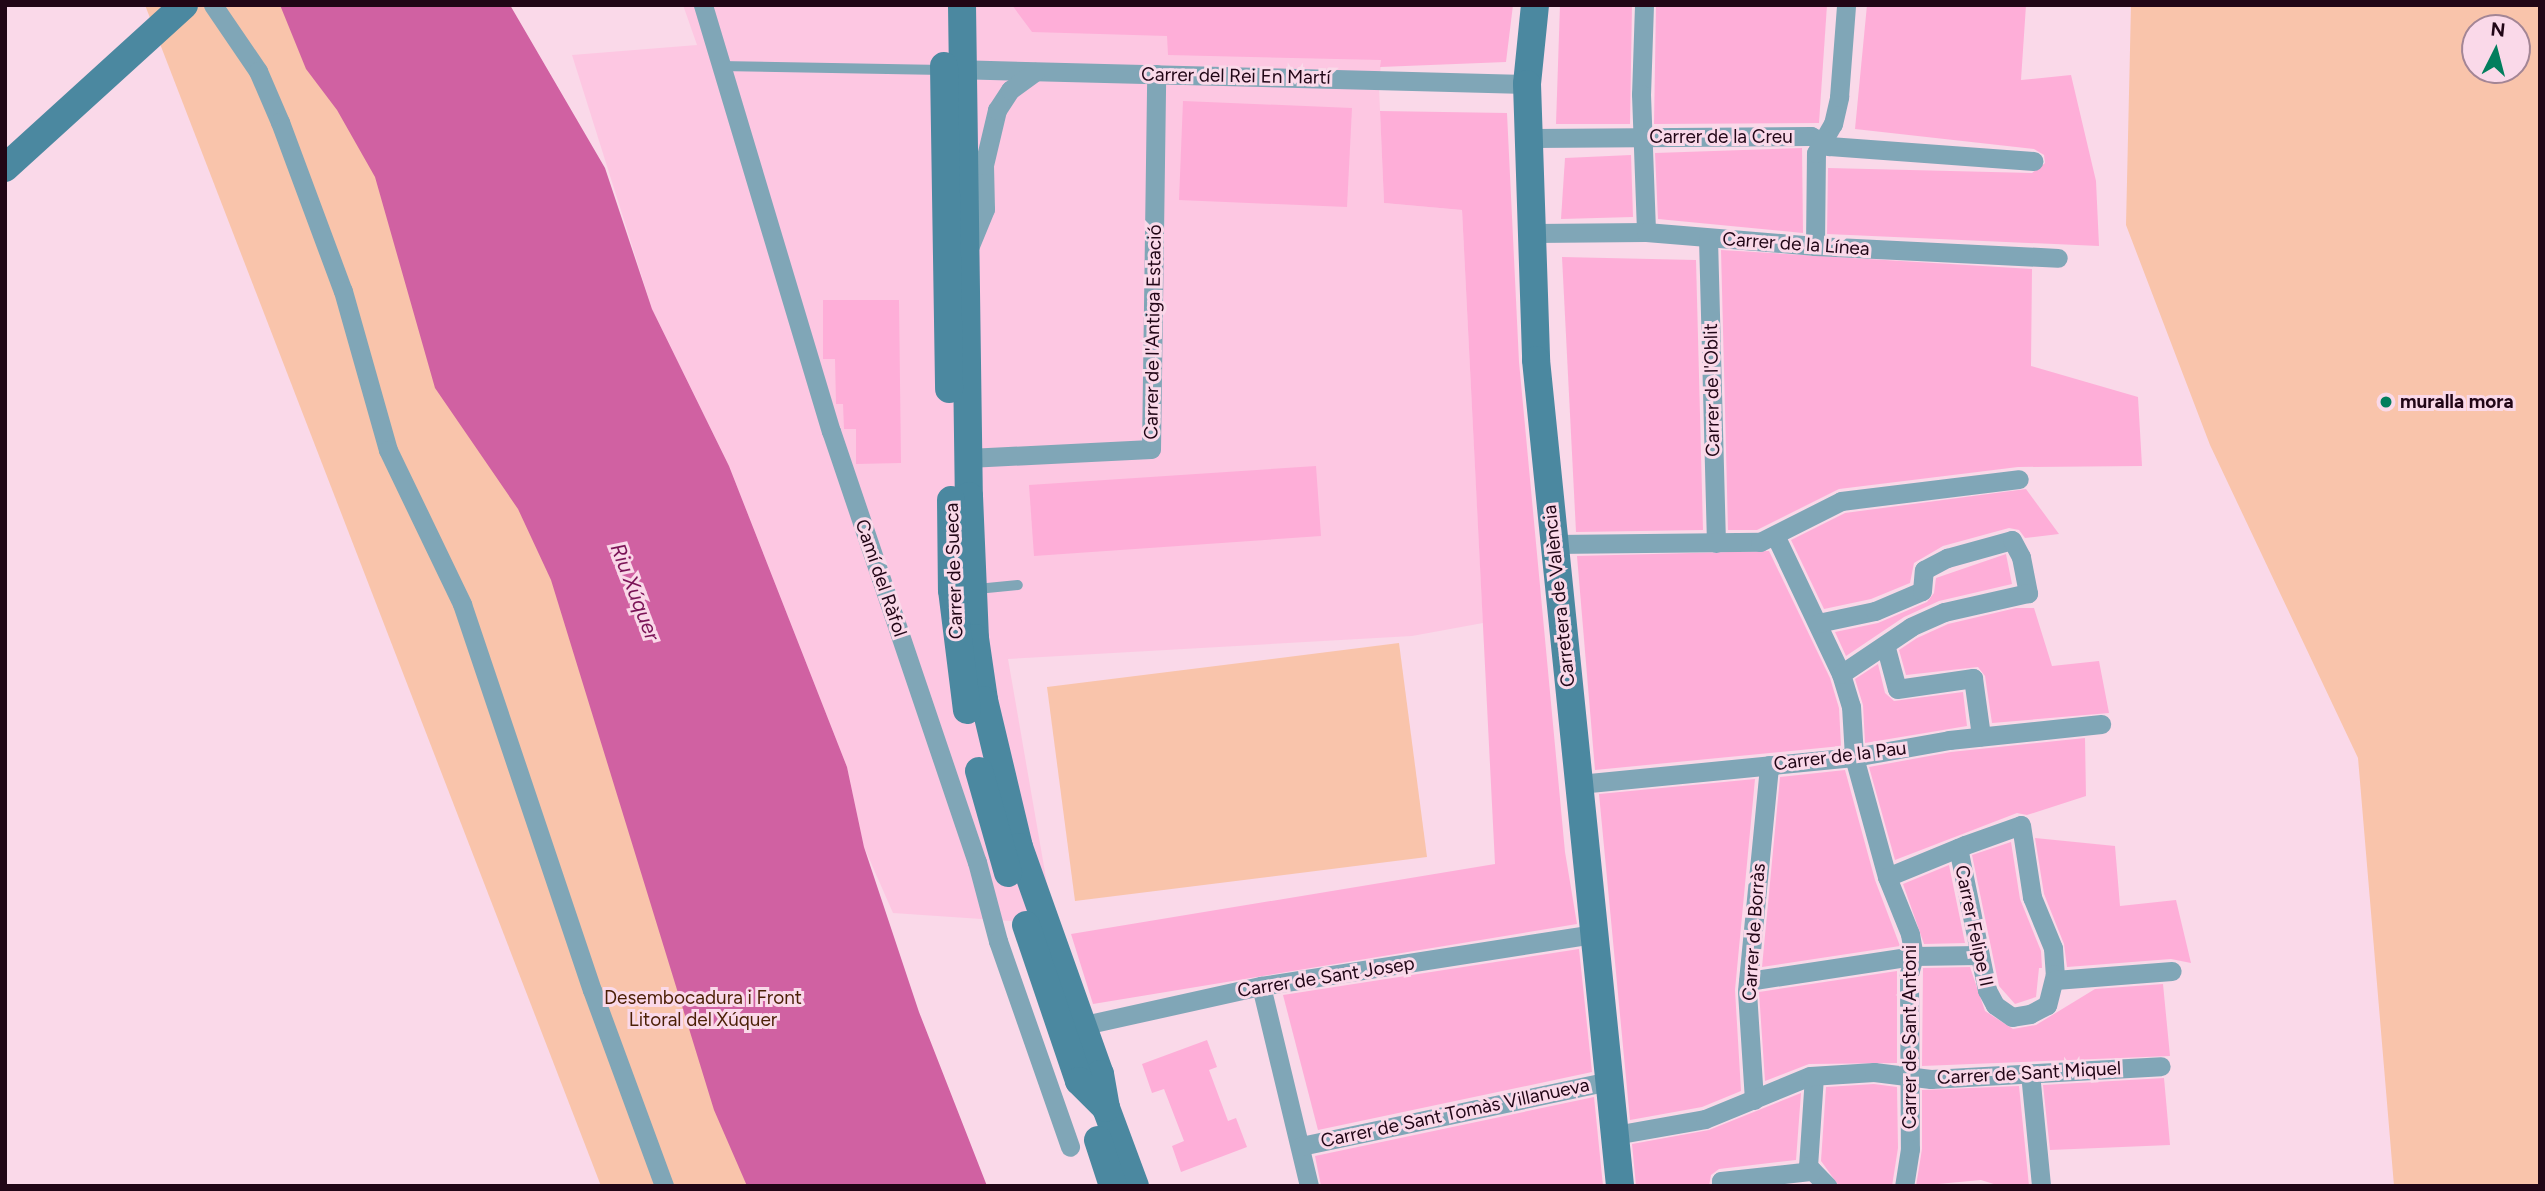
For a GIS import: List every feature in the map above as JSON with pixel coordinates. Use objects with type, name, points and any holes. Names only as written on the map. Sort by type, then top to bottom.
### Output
[{"type":"street","points":[[5,168],[184,5]]},
{"type":"street","points":[[213,5],[258,71],[280,122],[343,290],[388,450],[462,604],[592,990],[664,1186]]},
{"type":"street","name":"Camí del Ràfol","points":[[703,5],[831,431],[977,862],[998,941],[1070,1147]]},
{"type":"street","name":"Carrer de Sueca","points":[[944,5],[954,69],[967,252],[968,458],[962,589]]},
{"type":"street","name":"Carrer de Sueca","points":[[962,5],[954,69],[962,589],[975,638],[997,765],[1072,1027],[1079,1081],[1106,1108]]},
{"type":"street","name":"Carretera de València","points":[[1535,5],[1527,84],[1532,138],[1536,360],[1620,1186]]},
{"type":"street","points":[[1644,5],[1642,137],[1646,232]]},
{"type":"street","points":[[1815,246],[1820,141],[1833,124],[1839,97],[1846,5]]},
{"type":"street","name":"Carrer del Rei En Martí","points":[[954,69],[1527,84]]},
{"type":"street","points":[[967,252],[985,209],[984,165],[996,110],[1010,90],[1035,72]]},
{"type":"street","name":"Carrer de l'Antiga Estació","points":[[968,458],[1151,449],[1156,74]]},
{"type":"street","name":"Carrer de la Creu","points":[[1532,138],[1811,136],[1829,146],[2034,161]]},
{"type":"street","name":"Carrer de la Línea","points":[[1534,233],[1646,232],[1815,246],[2058,258]]},
{"type":"street","name":"Carrer de l'Oblit","points":[[1708,237],[1716,543]]},
{"type":"street","points":[[1554,544],[1760,542],[1841,501],[2019,479]]},
{"type":"street","name":"Carrer de Sant Antoni","points":[[1775,535],[1842,674],[1851,706],[1854,757],[1886,877],[1910,934],[1914,956],[1909,974],[1910,1149],[1904,1186]]},
{"type":"street","points":[[1818,623],[1874,611],[1922,591],[1924,569],[1947,558],[2012,540],[2021,557],[2028,593],[1944,612],[1911,627],[1886,648],[1842,674]]},
{"type":"street","points":[[1886,648],[1897,689],[1973,678],[1981,736]]},
{"type":"street","name":"Carrer de la Pau","points":[[1579,784],[1854,757],[1981,736],[2101,724]]},
{"type":"street","name":"Carrer de Borràs","points":[[1754,1100],[1748,981],[1769,765]]},
{"type":"street","points":[[1886,877],[2021,825],[2032,897],[2053,948],[2055,980],[2172,971]]},
{"type":"street","name":"Carrer Felipe II","points":[[1958,848],[1979,954],[1995,1005],[2012,1017],[2030,1014],[2047,1005],[2055,980]]},
{"type":"street","name":"Carrer de Sant Josep","points":[[1072,1027],[1261,986],[1593,934]]},
{"type":"street","points":[[1748,981],[1914,956],[1979,954]]},
{"type":"street","points":[[1261,986],[1309,1186]]},
{"type":"street","name":"Carrer de Sueca","points":[[1072,1027],[1101,1074],[1106,1108],[1135,1186]]},
{"type":"street","name":"Carrer de Sant Miquel","points":[[1615,1135],[1704,1119],[1814,1076],[1874,1072],[1910,1078],[2161,1066]]},
{"type":"street","points":[[2030,1073],[2042,1178]]},
{"type":"street","points":[[1814,1076],[1808,1166],[1827,1186]]},
{"type":"street","points":[[1079,1081],[1113,1186]]},
{"type":"street","name":"Carrer de Sant Tomàs Villanueva","points":[[1301,1146],[1609,1081]]},
{"type":"street","points":[[1721,1186],[1721,1181],[1812,1171]]},
{"type":"lane","points":[[720,66],[954,69]]},
{"type":"lane","points":[[962,589],[1018,585]]},
{"type":"shaded area","points":[[683,5],[1386,5],[1379,87],[1384,203],[1462,210],[1483,623],[1412,636],[1008,659],[1054,924],[893,913],[864,847],[847,767],[729,466],[652,309],[572,55],[697,45]]},
{"type":"green space","name":"Desembocadura i Front Litoral del Xúquer","points":[[145,5],[481,5],[936,1186],[601,1186]]},
{"type":"green space","points":[[2131,5],[2540,5],[2540,1186],[2394,1186],[2358,758],[2210,445],[2126,225]]},
{"type":"green space","points":[[1399,643],[1427,857],[1075,901],[1047,687]]},
{"type":"water","name":"Riu Xúquer","points":[[280,5],[510,5],[605,168],[652,309],[729,466],[847,767],[864,847],[919,1012],[987,1186],[747,1186],[714,1110],[551,580],[518,509],[435,388],[375,177],[337,110],[306,69]]},
{"type":"building","points":[[1012,5],[1513,5],[1506,62],[1380,67],[1381,60],[1168,55],[1167,36],[1032,32]]},
{"type":"building","points":[[1560,5],[1632,5],[1630,124],[1556,124]]},
{"type":"building","points":[[1656,5],[1827,5],[1819,123],[1654,124]]},
{"type":"building","points":[[1867,5],[2026,5],[2021,80],[2071,75],[2096,181],[2099,246],[1827,234],[1828,168],[2032,173],[2045,163],[2044,155],[2034,149],[1855,129]]},
{"type":"building","points":[[1183,101],[1352,108],[1347,207],[1179,200]]},
{"type":"building","points":[[1380,111],[1507,113],[1519,362],[1565,852],[1577,924],[1093,1004],[1071,934],[1495,864],[1462,210],[1384,203]]},
{"type":"building","points":[[1802,148],[1803,233],[1658,219],[1655,153]]},
{"type":"building","points":[[1631,155],[1633,217],[1561,219],[1565,158]]},
{"type":"building","points":[[1721,250],[2032,269],[2031,366],[2138,397],[2142,466],[2018,467],[1839,489],[1757,530],[1728,530]]},
{"type":"building","points":[[1562,257],[1696,260],[1703,530],[1576,532]]},
{"type":"building","points":[[823,300],[899,300],[901,463],[856,464],[856,429],[844,429],[843,404],[836,404],[835,359],[823,359]]},
{"type":"building","points":[[1316,466],[1321,536],[1034,556],[1029,485]]},
{"type":"building","points":[[2026,489],[2059,534],[2025,538],[2019,530],[2009,528],[1943,546],[1914,563],[1910,583],[1871,599],[1824,609],[1791,540],[1845,513]]},
{"type":"building","points":[[1769,551],[1830,678],[1839,708],[1841,746],[1595,770],[1577,556]]},
{"type":"building","points":[[2006,554],[2012,584],[1939,601],[1904,617],[1846,656],[1835,632],[1878,623],[1927,602],[1934,593],[1936,578]]},
{"type":"building","points":[[2016,608],[2034,608],[2052,666],[2099,661],[2109,713],[1992,723],[1985,676],[1978,667],[1906,675],[1899,650],[1917,638],[1948,624]]},
{"type":"building","points":[[1878,664],[1885,693],[1894,701],[1963,692],[1967,726],[1865,743],[1863,705],[1855,679]]},
{"type":"building","points":[[2085,738],[2086,796],[2027,815],[2017,813],[1895,860],[1869,767],[1951,752]]},
{"type":"building","points":[[1845,770],[1875,880],[1900,946],[1762,967],[1780,777]]},
{"type":"building","points":[[1755,779],[1735,990],[1741,1091],[1702,1107],[1630,1120],[1599,794]]},
{"type":"building","points":[[2035,838],[2115,846],[2120,906],[2176,900],[2191,963],[2171,959],[2067,967],[2064,944],[2044,894]]},
{"type":"building","points":[[2011,842],[2020,899],[2041,951],[2042,968],[2039,968],[2036,997],[2015,1004],[1999,986],[1972,855]]},
{"type":"building","points":[[1949,865],[1965,943],[1924,944],[1903,884]]},
{"type":"building","points":[[1579,949],[1592,1072],[1318,1130],[1283,995]]},
{"type":"building","points":[[1970,967],[1985,1011],[2013,1029],[2036,1025],[2095,989],[2163,984],[2170,1056],[1922,1066],[1923,968]]},
{"type":"building","points":[[1897,971],[1897,1063],[1809,1064],[1765,1081],[1759,992]]},
{"type":"building","points":[[1207,1040],[1217,1067],[1209,1070],[1228,1121],[1236,1118],[1247,1147],[1181,1172],[1172,1146],[1184,1141],[1164,1089],[1152,1093],[1142,1064]]},
{"type":"building","points":[[2164,1078],[2170,1145],[2050,1150],[2043,1085]]},
{"type":"building","points":[[1874,1084],[1897,1087],[1898,1148],[1892,1186],[1839,1186],[1821,1161],[1826,1087]]},
{"type":"building","points":[[2019,1086],[2029,1186],[2000,1186],[1981,1180],[1916,1186],[1922,1149],[1922,1090]]},
{"type":"building","points":[[1801,1093],[1796,1160],[1719,1169],[1711,1175],[1709,1186],[1636,1186],[1632,1144],[1709,1130]]},
{"type":"building","points":[[1594,1097],[1603,1186],[1321,1186],[1315,1156]]},
{"type":"place","name":"muralla mora","points":[[2386,402]]}]
